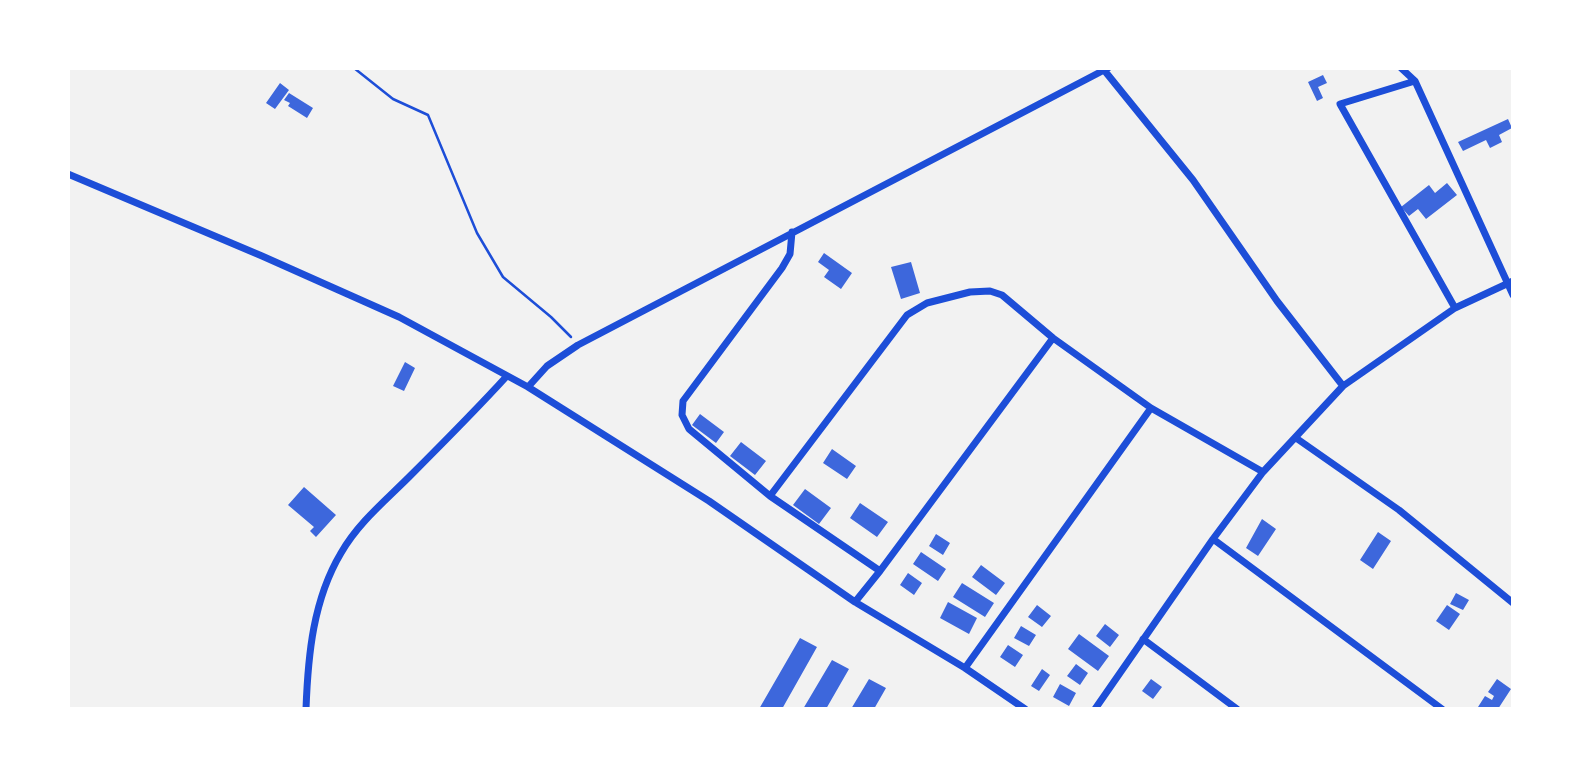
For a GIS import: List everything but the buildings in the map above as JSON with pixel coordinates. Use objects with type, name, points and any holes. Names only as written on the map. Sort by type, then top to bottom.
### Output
[{"type":"street","points":[[1401,68],[1415,81],[1510,283],[1513,295]]},
{"type":"street","points":[[528,387],[547,366],[578,345],[1106,69],[1193,180],[1277,301],[1343,386]]},
{"type":"street","points":[[1415,81],[1340,104],[1455,308]]},
{"type":"street","points":[[68,174],[250,250],[399,317],[528,387],[709,501],[855,601],[965,668],[1023,708]]},
{"type":"street","points":[[792,232],[790,254],[782,268],[683,401],[682,415],[689,429],[769,496],[880,571]]},
{"type":"street","points":[[1095,709],[1263,472],[1343,386],[1455,308],[1510,283]]},
{"type":"street","points":[[769,496],[907,315],[927,303],[970,292],[990,291],[1002,295],[1053,338],[1151,408],[1263,472]]},
{"type":"street","points":[[855,601],[1053,338]]},
{"type":"street","points":[[306,709],[313,627],[325,587],[339,555],[355,530],[471,416],[506,377]]},
{"type":"street","points":[[965,668],[1151,408]]},
{"type":"street","points":[[1296,438],[1399,510],[1513,603]]},
{"type":"street","points":[[1213,539],[1442,709]]},
{"type":"street","points":[[1143,639],[1237,709]]},
{"type":"path","points":[[355,68],[393,99],[428,115],[477,233],[503,277],[551,317],[578,345]]}]
